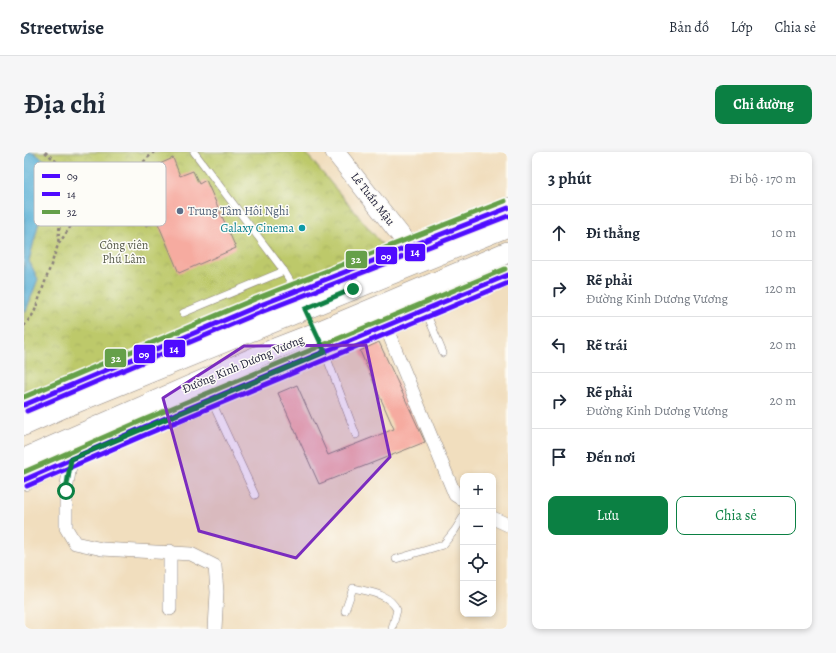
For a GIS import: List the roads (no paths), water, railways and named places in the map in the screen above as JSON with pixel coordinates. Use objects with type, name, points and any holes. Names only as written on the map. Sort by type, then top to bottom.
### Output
[{"type":"main road","points":[[24,405],[301,300],[416,254],[508,208]]},
{"type":"main road","points":[[416,254],[508,226]]},
{"type":"main road","name":"Đường Kinh Dương Vương","points":[[24,480],[211,400],[320,343],[508,252]]},
{"type":"main road","name":"Đường Kinh Dương Vương","points":[[24,459],[277,348],[320,343],[386,327],[508,275]]},
{"type":"main road","points":[[301,300],[320,343]]},
{"type":"main road","points":[[24,425],[301,300]]},
{"type":"street","name":"Lê Tuấn Mậu","points":[[336,152],[416,254]]},
{"type":"street","points":[[386,327],[455,495],[460,498]]},
{"type":"street","points":[[71,459],[66,491],[66,528],[75,543],[102,549],[170,551],[191,554],[215,566],[217,592],[215,629]]},
{"type":"street","points":[[496,519],[508,525]]},
{"type":"street","points":[[170,551],[170,609]]},
{"type":"lane","points":[[194,152],[284,271],[301,300]]},
{"type":"lane","points":[[183,313],[284,271]]},
{"type":"lane","points":[[425,310],[443,352]]},
{"type":"lane","points":[[320,343],[356,435]]},
{"type":"lane","points":[[211,400],[255,495]]},
{"type":"lane","points":[[396,559],[443,545],[460,522]]},
{"type":"lane","points":[[345,611],[353,588],[382,596],[392,602],[396,610],[392,629]]},
{"type":"water","points":[[24,152],[33,152],[47,162],[34,162],[34,226],[38,226],[29,261],[38,279],[26,311],[24,311]]},
{"type":"place","name":"Trung Tâm Hôi Nghi","points":[[180,211]]},
{"type":"place","name":"Galaxy Cinema","points":[[302,228]]},
{"type":"park label","name":"Công viên Phú Lâm","points":[[124,252]]}]
